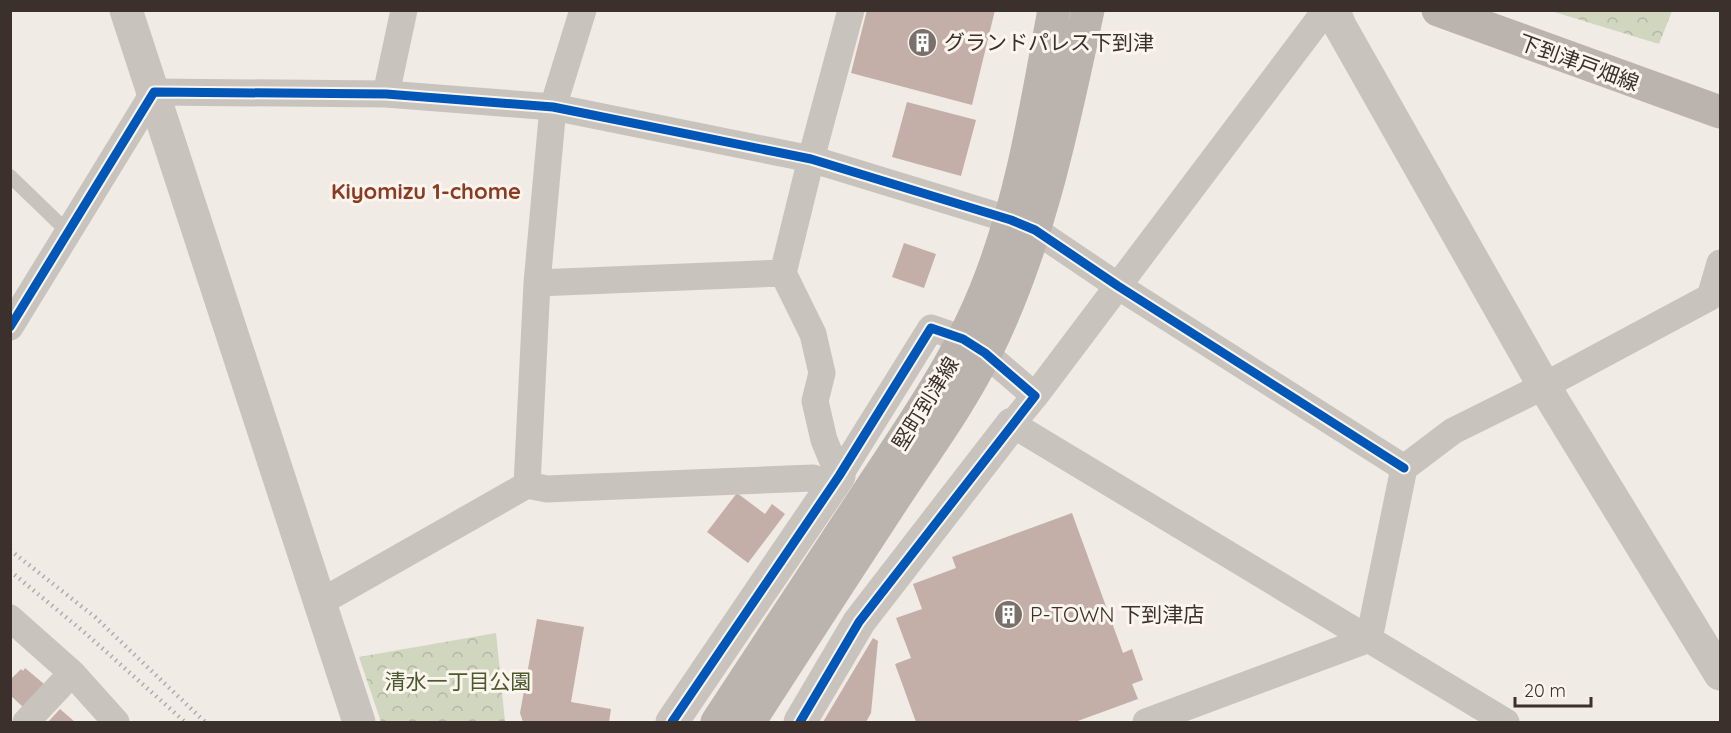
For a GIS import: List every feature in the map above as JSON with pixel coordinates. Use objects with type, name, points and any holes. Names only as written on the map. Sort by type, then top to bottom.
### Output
[{"type":"main road","name":"堅町到津線","points":[[749,723],[801,617],[930,399],[974,346],[1012,292],[1023,225],[1023,174],[1054,10]]},
{"type":"main road","name":"堅町到津線","points":[[1023,225],[1067,111],[1088,10]]},
{"type":"main road","name":"下到津戸畑線","points":[[1438,10],[1720,112]]},
{"type":"main road","name":"堅町到津線","points":[[717,723],[801,617]]},
{"type":"street","points":[[126,10],[359,723]]},
{"type":"street","points":[[386,94],[404,10]]},
{"type":"street","points":[[527,485],[537,283],[553,107],[583,10]]},
{"type":"street","points":[[835,481],[815,401],[822,373],[813,334],[783,273],[851,10]]},
{"type":"street","points":[[800,723],[859,622],[1035,396],[1326,10]]},
{"type":"street","points":[[1334,10],[1346,36],[1544,386],[1720,674]]},
{"type":"street","points":[[154,92],[386,94],[553,107],[811,159],[1023,225],[1404,468]]},
{"type":"street","points":[[10,327],[154,92]]},
{"type":"street","points":[[1369,639],[1404,468],[1453,431],[1715,302],[1720,263]]},
{"type":"street","points":[[537,283],[783,273]]},
{"type":"street","points":[[672,723],[835,481],[931,328],[974,346],[1035,396]]},
{"type":"street","points":[[1012,424],[1506,723]]},
{"type":"street","points":[[319,603],[527,485],[548,489],[813,478],[835,481]]},
{"type":"street","points":[[10,618],[72,674],[109,720]]},
{"type":"street","points":[[1146,723],[1369,639]]},
{"type":"street","points":[[26,723],[72,674]]},
{"type":"lane","points":[[10,176],[69,233]]},
{"type":"green space","points":[[1551,11],[1672,11],[1659,44]]},
{"type":"green space","name":"清水一丁目公園","points":[[496,633],[505,722],[381,722],[359,657]]},
{"type":"building","name":"グランドパレス下到津","points":[[867,10],[995,10],[972,105],[851,73]]},
{"type":"building","points":[[907,102],[976,120],[961,176],[892,157]]},
{"type":"building","points":[[904,243],[936,254],[924,288],[892,277]]},
{"type":"building","points":[[737,493],[765,514],[772,504],[785,514],[748,563],[707,532]]},
{"type":"building","name":"P-TOWN 下到津店","points":[[1072,513],[1123,653],[1132,649],[1143,680],[1132,684],[1138,699],[1075,722],[916,722],[895,664],[911,658],[896,618],[922,609],[913,584],[956,568],[952,557]]},
{"type":"building","points":[[537,619],[584,627],[571,702],[611,709],[609,722],[523,722],[520,713]]},
{"type":"building","points":[[873,638],[878,641],[871,713],[866,722],[823,722]]},
{"type":"building","points":[[25,668],[44,684],[23,707],[10,695],[10,680]]},
{"type":"building","points":[[60,709],[75,722],[48,722]]},
{"type":"railway","points":[[10,550],[95,617],[205,722]]},
{"type":"railway","points":[[10,571],[84,632],[185,722]]},
{"type":"cycle path","points":[[10,327],[154,92],[386,94],[553,107],[811,159],[1011,220],[1035,230],[1118,286],[1404,468]]},
{"type":"cycle path","points":[[672,722],[839,476],[931,328],[963,339],[985,353],[1035,396],[859,622],[800,722]]},
{"type":"place","name":"グランドパレス下到津","points":[[923,42]]},
{"type":"place","name":"P-TOWN 下到津店","points":[[1009,614]]},
{"type":"district","name":"Kiyomizu 1-chome","points":[[426,191]]}]
